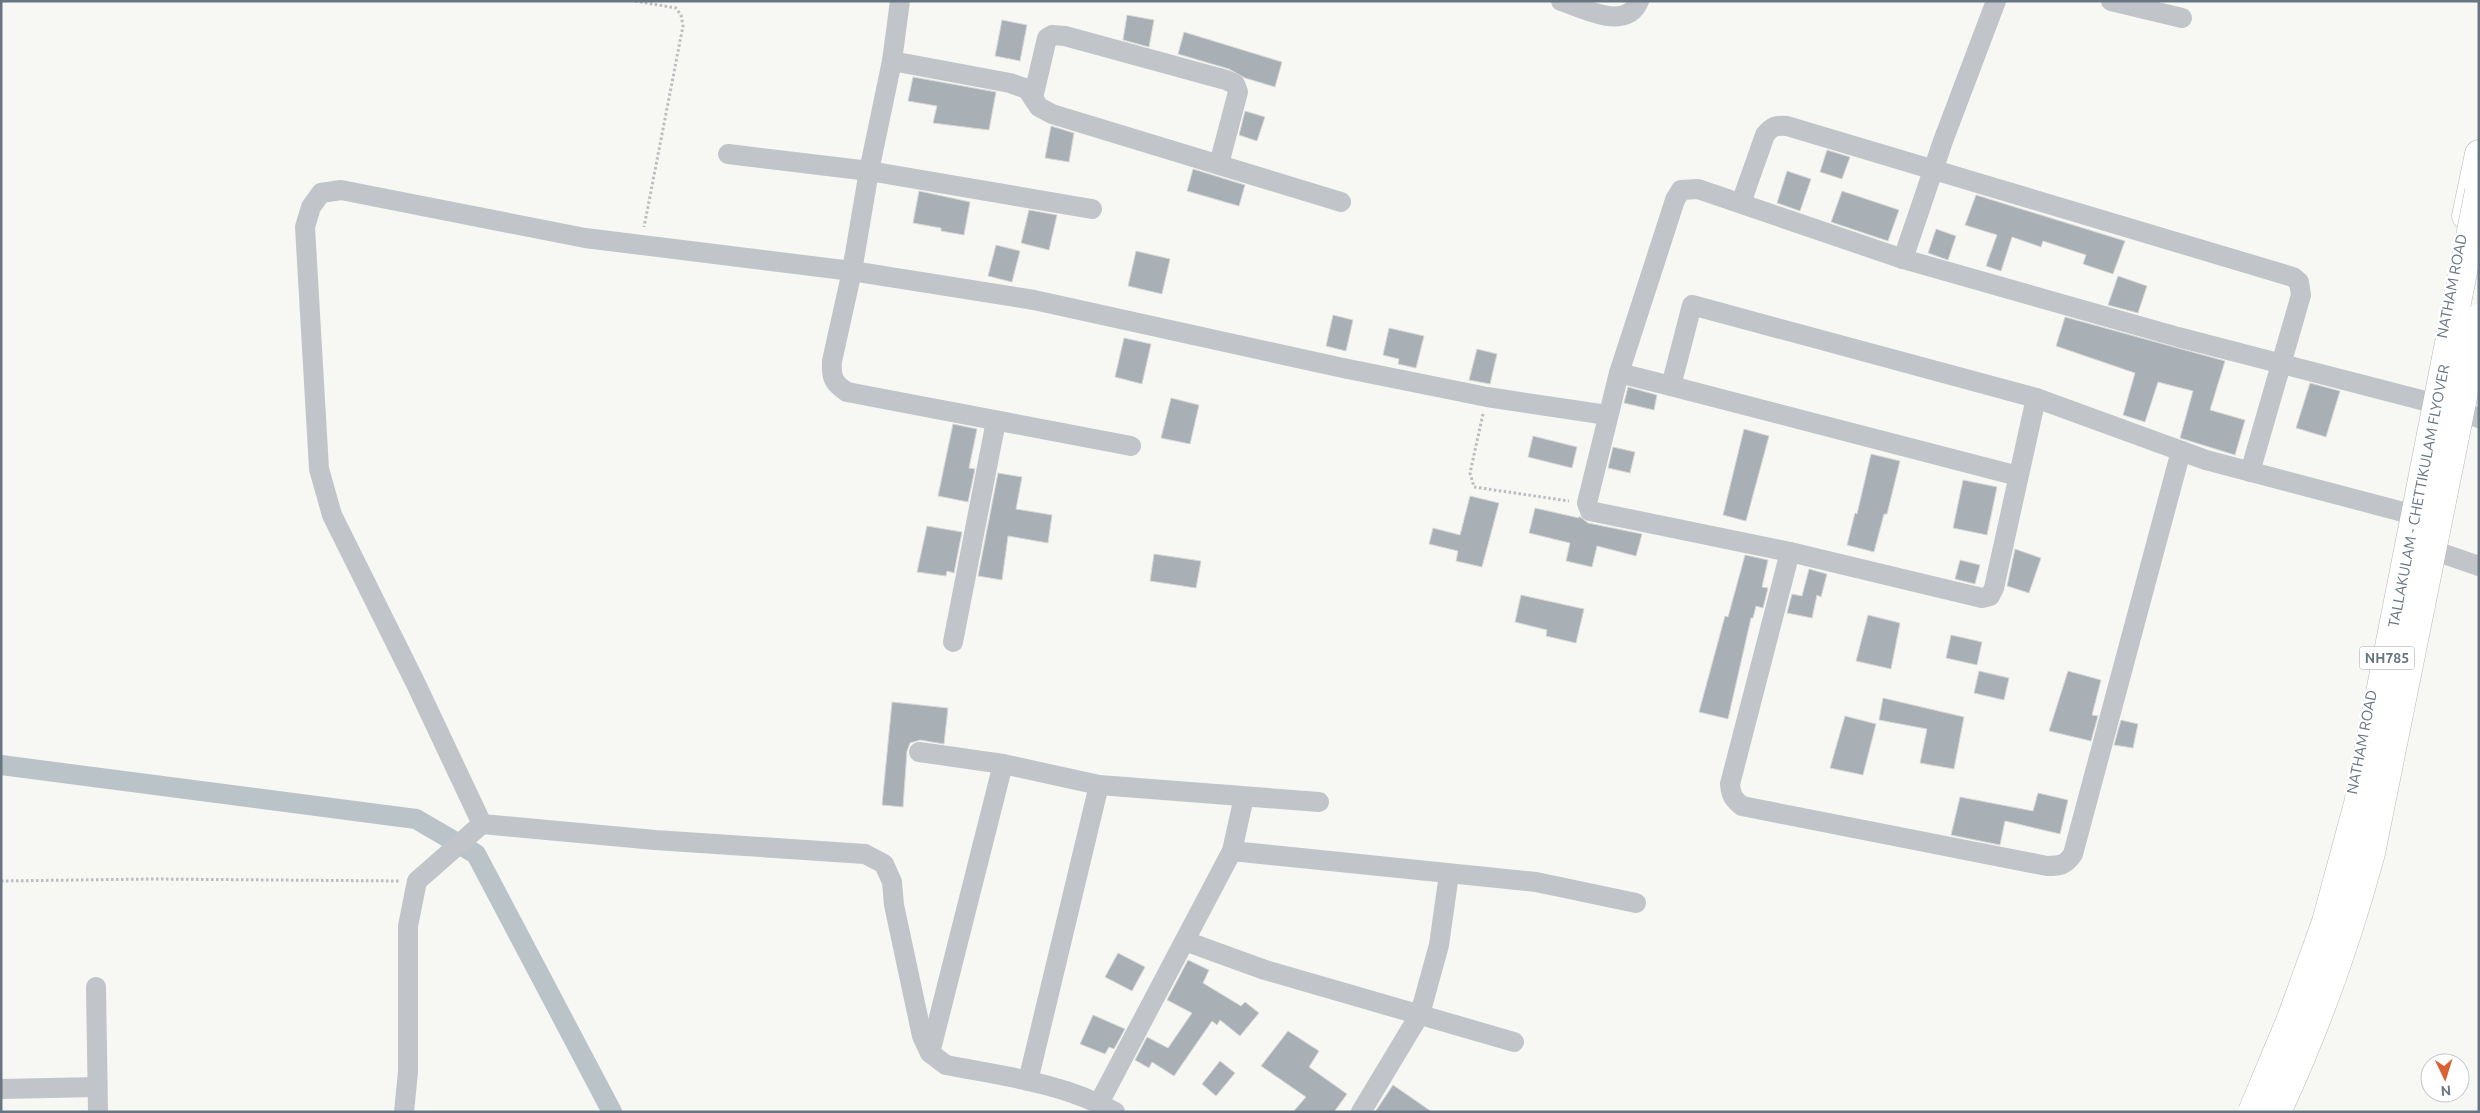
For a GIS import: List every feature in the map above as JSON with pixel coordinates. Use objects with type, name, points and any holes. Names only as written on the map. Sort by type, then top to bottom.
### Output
[{"type":"main road","name":"NATHAM ROAD","points":[[2241,1112],[2292,996],[2334,866],[2352,791],[2479,154]]},
{"type":"main road","name":"TALLAKULAM - CHETTIKULAM FLYOVER","points":[[2252,1112],[2291,1020],[2328,915],[2358,804],[2479,191]]},
{"type":"main road","name":"TALLAKULAM - CHETTIKULAM FLYOVER","points":[[2277,1112],[2326,996],[2358,901],[2371,853],[2479,318]]},
{"type":"main road","points":[[2286,1112],[2336,993],[2370,890],[2393,792],[2441,553],[2474,417],[2479,363]]},
{"type":"street","points":[[900,1],[892,60],[869,171],[852,271],[832,361],[832,374],[836,385],[847,392],[1131,446]]},
{"type":"street","points":[[1561,1],[1612,17],[1623,17],[1630,14],[1639,1]]},
{"type":"street","points":[[1903,259],[1943,140],[1996,1]]},
{"type":"street","points":[[2111,1],[2182,18]]},
{"type":"street","points":[[1033,98],[1047,38],[1052,35],[1065,36],[1226,80],[1235,84],[1238,92],[1219,164]]},
{"type":"street","points":[[892,60],[1010,83],[1027,89],[1039,107],[1052,114],[1341,202]]},
{"type":"street","points":[[1741,203],[1765,135],[1771,127],[1777,125],[2293,277],[2299,282],[2301,295],[2250,472]]},
{"type":"street","points":[[728,154],[869,171],[1092,209]]},
{"type":"street","points":[[2036,398],[1994,588],[1990,596],[1982,598],[1790,552],[1590,512],[1587,503],[1618,373],[1675,200],[1681,190],[1698,189],[1903,259],[2282,365],[2429,402],[2474,417]]},
{"type":"street","points":[[478,829],[416,684],[332,515],[319,469],[305,227],[311,207],[321,193],[341,190],[585,238],[852,271],[1034,300],[1343,368],[1487,397],[1607,415]]},
{"type":"street","points":[[1671,386],[1692,305],[2036,398],[2181,451],[2250,472],[2407,513]]},
{"type":"street","points":[[1618,373],[2018,476]]},
{"type":"street","points":[[953,642],[996,421]]},
{"type":"street","points":[[1790,552],[1730,784],[1731,795],[1735,801],[1742,806],[1761,810],[2047,866],[2060,866],[2068,862],[2073,854],[2181,451]]},
{"type":"street","points":[[2441,553],[2479,566]]},
{"type":"street","points":[[919,752],[1003,764],[1098,784],[1319,802]]},
{"type":"street","points":[[930,1053],[1003,764]]},
{"type":"street","points":[[1028,1081],[1098,784]]},
{"type":"street","points":[[404,1112],[408,1072],[408,926],[417,881],[478,829],[865,854],[884,864],[892,882],[894,905],[922,1036],[930,1053],[946,1065],[1028,1081],[1107,1107],[1185,942],[1232,851],[1244,797]]},
{"type":"street","points":[[1232,851],[1536,882],[1636,903]]},
{"type":"street","points":[[1361,1112],[1420,1014],[1439,945],[1449,874]]},
{"type":"street","points":[[1185,942],[1266,970],[1514,1042]]},
{"type":"street","points":[[96,987],[98,1112]]},
{"type":"street","points":[[1,1089],[98,1087]]},
{"type":"path","points":[[635,1],[676,8],[681,15],[683,26],[641,244]]},
{"type":"path","points":[[1487,397],[1470,473],[1474,487],[1587,503]]},
{"type":"path","points":[[1,882],[152,879],[417,881]]},
{"type":"building","points":[[1127,15],[1154,20],[1149,47],[1123,40]]},
{"type":"building","points":[[1002,20],[1027,25],[1020,61],[995,56]]},
{"type":"building","points":[[1184,32],[1282,62],[1275,87],[1245,78],[1229,69],[1178,54]]},
{"type":"building","points":[[913,77],[996,92],[989,130],[933,123],[937,106],[908,101]]},
{"type":"building","points":[[1245,111],[1265,117],[1257,141],[1239,135]]},
{"type":"building","points":[[1051,126],[1074,133],[1069,162],[1045,158]]},
{"type":"building","points":[[1827,150],[1850,157],[1842,179],[1820,172]]},
{"type":"building","points":[[1193,169],[1245,185],[1239,206],[1187,191]]},
{"type":"building","points":[[1787,171],[1811,179],[1800,211],[1777,203]]},
{"type":"building","points":[[919,191],[970,202],[964,235],[941,231],[941,228],[913,223]]},
{"type":"building","points":[[1842,191],[1899,210],[1888,241],[1831,222]]},
{"type":"building","points":[[1976,195],[2125,241],[2113,274],[2083,264],[2086,255],[2043,241],[2041,247],[2012,237],[2001,271],[1986,266],[1997,235],[1965,225]]},
{"type":"building","points":[[1029,210],[1057,215],[1049,250],[1021,243]]},
{"type":"building","points":[[1936,229],[1956,236],[1948,260],[1928,253]]},
{"type":"building","points":[[996,245],[1020,251],[1012,282],[988,276]]},
{"type":"building","points":[[1136,251],[1170,259],[1162,294],[1128,286]]},
{"type":"building","points":[[2118,276],[2147,286],[2138,313],[2108,305]]},
{"type":"building","points":[[1333,315],[1353,320],[1346,351],[1326,346]]},
{"type":"building","points":[[2065,317],[2225,361],[2210,410],[2245,420],[2235,455],[2180,438],[2193,391],[2158,382],[2145,422],[2123,415],[2135,373],[2056,346]]},
{"type":"building","points":[[1389,328],[1424,336],[1416,368],[1398,364],[1399,359],[1383,355]]},
{"type":"building","points":[[1124,338],[1151,344],[1142,384],[1115,377]]},
{"type":"building","points":[[1477,349],[1497,354],[1490,384],[1469,380]]},
{"type":"building","points":[[2310,383],[2340,391],[2326,437],[2296,428]]},
{"type":"building","points":[[1628,387],[1657,395],[1654,410],[1624,403]]},
{"type":"building","points":[[1171,398],[1199,405],[1190,444],[1161,438]]},
{"type":"building","points":[[953,424],[977,429],[969,468],[975,469],[968,502],[938,496]]},
{"type":"building","points":[[1744,429],[1769,436],[1746,521],[1723,515]]},
{"type":"building","points":[[1533,436],[1577,447],[1572,468],[1528,457]]},
{"type":"building","points":[[1613,447],[1635,452],[1630,473],[1608,468]]},
{"type":"building","points":[[1871,454],[1900,461],[1887,514],[1884,514],[1874,552],[1847,545],[1855,513],[1857,514]]},
{"type":"building","points":[[998,473],[1022,477],[1016,509],[1052,515],[1048,543],[1008,536],[1002,580],[978,576]]},
{"type":"building","points":[[1963,480],[1997,487],[1987,535],[1953,528]]},
{"type":"building","points":[[1470,496],[1499,503],[1482,567],[1456,561],[1458,551],[1429,544],[1433,528],[1460,535]]},
{"type":"building","points":[[1535,508],[1579,518],[1579,516],[1588,523],[1642,534],[1636,556],[1597,546],[1592,567],[1566,561],[1570,543],[1529,533]]},
{"type":"building","points":[[927,526],[962,532],[954,573],[947,571],[946,576],[917,572]]},
{"type":"building","points":[[2015,549],[2041,558],[2029,593],[2007,586]]},
{"type":"building","points":[[1154,554],[1201,561],[1196,588],[1150,581]]},
{"type":"building","points":[[1745,555],[1768,560],[1762,587],[1768,588],[1763,608],[1756,606],[1753,618],[1751,618],[1728,719],[1699,712],[1725,616],[1728,617]]},
{"type":"building","points":[[1960,560],[1980,565],[1975,584],[1955,579]]},
{"type":"building","points":[[1809,569],[1827,574],[1821,597],[1817,595],[1812,618],[1787,613],[1792,594],[1802,596]]},
{"type":"building","points":[[1521,595],[1584,609],[1576,643],[1546,636],[1547,630],[1515,622]]},
{"type":"building","points":[[1868,615],[1900,623],[1891,669],[1856,661]]},
{"type":"building","points":[[1951,635],[1982,642],[1977,665],[1946,658]]},
{"type":"building","points":[[1979,671],[2009,678],[2004,700],[1974,693]]},
{"type":"building","points":[[2068,671],[2101,680],[2092,715],[2098,716],[2091,741],[2049,731]]},
{"type":"building","points":[[1883,698],[1964,717],[1954,769],[1920,763],[1927,729],[1879,720]]},
{"type":"building","points":[[892,702],[948,708],[944,744],[920,740],[910,743],[907,751],[903,807],[882,805]]},
{"type":"building","points":[[1845,716],[1876,724],[1863,775],[1830,768]]},
{"type":"building","points":[[2121,720],[2138,724],[2133,748],[2114,745]]},
{"type":"building","points":[[2038,793],[2068,800],[2060,834],[2005,821],[2000,845],[1951,835],[1960,797],[2033,811]]},
{"type":"building","points":[[1118,953],[1145,967],[1132,991],[1105,977]]},
{"type":"building","points":[[1188,960],[1209,970],[1203,983],[1241,1006],[1245,1002],[1259,1013],[1240,1036],[1220,1020],[1217,1025],[1212,1021],[1174,1076],[1152,1062],[1149,1068],[1135,1060],[1147,1037],[1168,1048],[1192,1013],[1167,1000]]},
{"type":"building","points":[[1093,1015],[1125,1029],[1114,1049],[1109,1047],[1105,1054],[1080,1044]]},
{"type":"building","points":[[1288,1031],[1319,1051],[1309,1067],[1347,1094],[1334,1112],[1293,1112],[1306,1097],[1261,1066]]},
{"type":"building","points":[[1220,1061],[1235,1073],[1216,1096],[1202,1084]]},
{"type":"building","points":[[1393,1085],[1432,1112],[1375,1112]]},
{"type":"waterway","points":[[1,765],[416,819],[476,854],[612,1112]]}]
